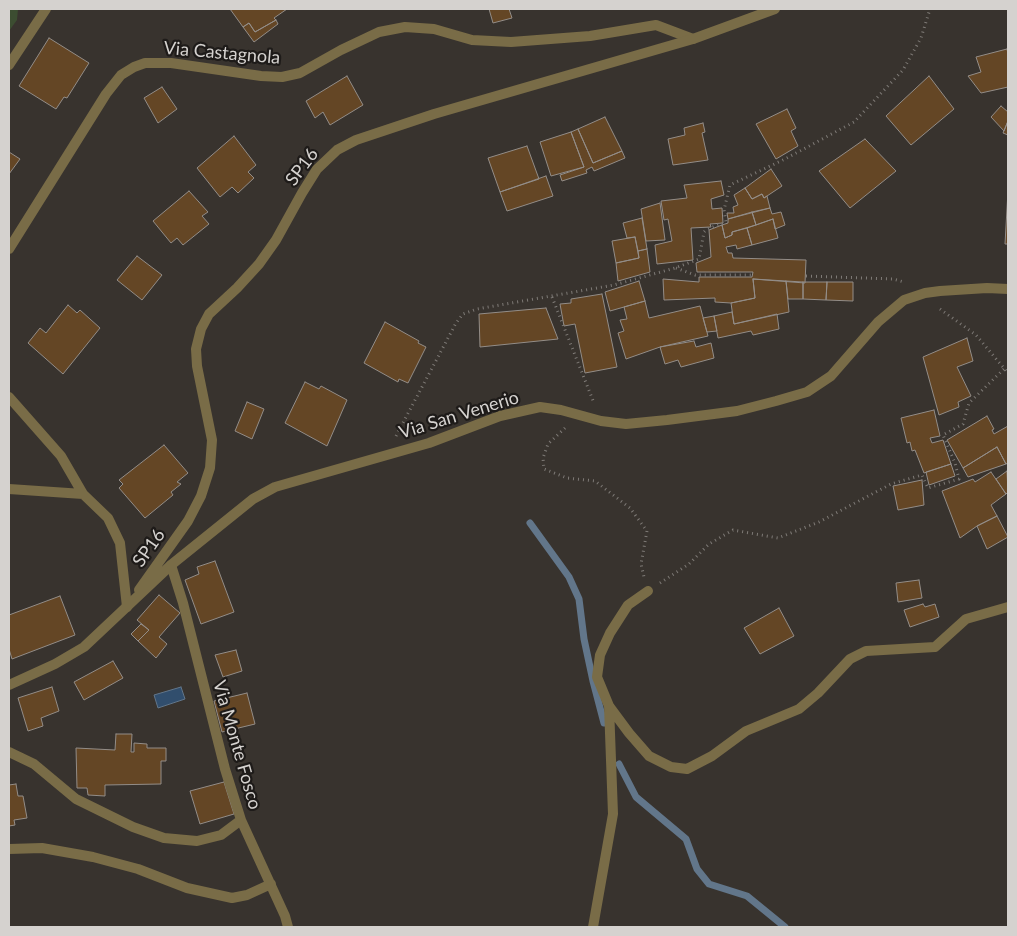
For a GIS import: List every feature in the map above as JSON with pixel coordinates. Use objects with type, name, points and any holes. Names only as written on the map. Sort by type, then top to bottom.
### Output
[{"type":"street","points":[[9,65],[46,9]]},
{"type":"street","name":"SP16","points":[[127,607],[188,521],[201,496],[210,468],[212,440],[197,366],[196,349],[201,329],[209,314],[237,288],[264,256],[276,240],[317,169],[337,150],[356,140],[444,112],[693,39],[775,9]]},
{"type":"street","name":"Via Castagnola","points":[[9,248],[106,94],[121,75],[134,66],[145,63],[171,63],[261,76],[282,77],[300,73],[341,50],[379,32],[405,27],[434,29],[472,40],[511,42],[590,36],[656,25],[693,39]]},
{"type":"street","name":"Via San Venerio","points":[[9,685],[55,664],[84,647],[171,565],[253,498],[275,487],[429,443],[500,416],[540,408],[561,410],[602,421],[626,424],[736,411],[807,392],[830,376],[878,322],[904,300],[925,293],[940,291],[987,288],[1008,289]]},
{"type":"street","points":[[9,397],[61,456],[83,494],[108,518],[120,542],[127,607]]},
{"type":"street","points":[[9,489],[83,494]]},
{"type":"street","name":"Via Monte Fosco","points":[[171,565],[183,603],[225,769],[241,820],[271,884],[288,927]]},
{"type":"street","points":[[648,591],[628,605],[610,633],[600,655],[597,677],[609,706],[649,756],[671,767],[687,769],[712,756],[746,731],[799,709],[818,693],[850,659],[866,651],[936,647],[966,619],[1008,607]]},
{"type":"street","points":[[593,927],[613,814],[609,706]]},
{"type":"street","points":[[9,752],[34,764],[76,799],[132,827],[164,838],[196,841],[221,835],[241,820]]},
{"type":"street","points":[[9,849],[42,848],[93,857],[138,869],[188,888],[232,898],[248,895],[271,884]]},
{"type":"path","points":[[387,455],[456,323],[463,314],[477,309],[614,285],[675,268],[699,258],[704,232],[726,222],[724,210],[730,185],[785,159],[854,122],[903,70],[921,38],[930,9]]},
{"type":"path","points":[[675,268],[695,275],[752,275]]},
{"type":"path","points":[[806,276],[893,279],[912,284]]},
{"type":"path","points":[[552,297],[602,421]]},
{"type":"path","points":[[932,310],[942,309],[976,335],[1008,373]]},
{"type":"path","points":[[579,415],[548,444],[543,458],[544,469],[567,478],[595,481],[630,508],[647,531],[641,564],[648,591],[689,564],[710,544],[734,530],[778,538],[819,522],[891,484],[922,475],[928,488],[959,479],[955,463],[943,435],[964,424],[969,403],[1004,369]]},
{"type":"green space","points":[[9,9],[18,9],[17,20],[9,31]]},
{"type":"water","points":[[181,687],[185,699],[158,708],[154,695]]},
{"type":"building","points":[[230,9],[287,9],[274,18],[276,20],[255,32],[249,23],[243,27]]},
{"type":"building","points":[[489,9],[509,9],[512,18],[493,23]]},
{"type":"building","points":[[276,20],[278,24],[254,42],[243,27],[249,23],[255,32]]},
{"type":"building","points":[[49,38],[89,63],[67,98],[64,97],[56,109],[19,86]]},
{"type":"building","points":[[1007,49],[1008,87],[981,93],[968,76],[981,72],[976,57]]},
{"type":"building","points":[[347,76],[363,105],[330,125],[323,112],[315,118],[306,101]]},
{"type":"building","points":[[929,76],[954,109],[911,145],[886,116]]},
{"type":"building","points":[[162,87],[177,109],[158,123],[144,98]]},
{"type":"building","points":[[1001,106],[1008,112],[1008,121],[1004,131],[991,117]]},
{"type":"building","points":[[787,109],[796,128],[791,131],[798,146],[776,159],[756,124]]},
{"type":"building","points":[[605,117],[622,151],[593,163],[578,129]]},
{"type":"building","points":[[1008,121],[1008,135],[1003,133]]},
{"type":"building","points":[[703,123],[705,132],[702,133],[708,160],[673,165],[668,139],[685,135],[684,128]]},
{"type":"building","points":[[578,129],[593,163],[622,151],[625,158],[594,171],[592,167],[586,170],[587,173],[562,181],[560,175],[584,167],[571,132]]},
{"type":"building","points":[[571,132],[584,167],[551,176],[540,142]]},
{"type":"building","points":[[234,136],[256,165],[248,172],[254,178],[238,193],[232,187],[220,197],[197,168]]},
{"type":"building","points":[[865,139],[896,171],[850,208],[819,171]]},
{"type":"building","points":[[527,146],[539,179],[500,192],[488,158]]},
{"type":"building","points":[[9,152],[20,159],[9,174]]},
{"type":"building","points":[[771,169],[782,186],[764,198],[762,194],[752,199],[745,188]]},
{"type":"building","points":[[546,176],[553,196],[507,211],[500,192]]},
{"type":"building","points":[[721,181],[724,195],[711,199],[712,209],[722,208],[723,223],[710,224],[711,227],[691,228],[693,260],[657,264],[655,245],[672,241],[668,219],[664,220],[661,201],[687,198],[684,185]]},
{"type":"building","points":[[745,188],[752,199],[762,194],[764,198],[767,196],[770,208],[728,219],[727,213],[734,213],[733,207],[738,205],[734,195]]},
{"type":"building","points":[[189,191],[208,212],[202,216],[209,224],[183,245],[177,238],[171,243],[153,221]]},
{"type":"building","points":[[1008,191],[1008,244],[1005,244]]},
{"type":"building","points":[[660,203],[665,240],[646,241],[641,209]]},
{"type":"building","points":[[770,208],[772,214],[781,212],[785,225],[775,229],[773,219],[756,225],[752,212]]},
{"type":"building","points":[[752,212],[756,225],[732,232],[732,235],[725,238],[722,225],[728,223],[728,219]]},
{"type":"building","points":[[642,218],[647,249],[638,251],[635,237],[627,238],[623,223]]},
{"type":"building","points":[[773,219],[778,238],[752,245],[747,228]]},
{"type":"building","points":[[722,225],[725,238],[732,235],[732,232],[747,228],[752,245],[737,249],[736,245],[726,247],[728,253],[732,253],[733,258],[806,260],[805,283],[753,279],[755,298],[731,303],[715,302],[715,298],[664,300],[663,279],[699,282],[699,277],[752,277],[753,272],[697,272],[696,263],[711,257],[709,230]]},
{"type":"building","points":[[635,237],[639,258],[616,263],[612,241]]},
{"type":"building","points":[[647,249],[650,272],[618,281],[616,263],[639,258],[638,251]]},
{"type":"building","points":[[137,256],[162,275],[142,300],[117,280]]},
{"type":"building","points":[[753,279],[786,281],[789,312],[734,324],[731,303],[755,298]]},
{"type":"building","points":[[639,281],[645,301],[610,311],[605,292]]},
{"type":"building","points":[[786,281],[803,282],[803,299],[788,299]]},
{"type":"building","points":[[803,282],[827,282],[826,300],[803,299]]},
{"type":"building","points":[[827,282],[853,282],[853,301],[826,300]]},
{"type":"building","points":[[602,294],[617,367],[585,373],[575,324],[564,326],[560,304],[571,303],[571,299]]},
{"type":"building","points":[[645,301],[649,318],[700,306],[708,336],[660,347],[626,359],[618,333],[624,331],[620,320],[627,319],[624,307]]},
{"type":"building","points":[[68,305],[77,313],[80,310],[100,328],[63,374],[28,343],[40,328],[46,333]]},
{"type":"building","points":[[546,308],[558,339],[480,347],[479,314]]},
{"type":"building","points":[[732,312],[734,324],[777,314],[779,329],[753,335],[751,331],[718,338],[714,316]]},
{"type":"building","points":[[714,316],[717,331],[707,332],[703,318]]},
{"type":"building","points":[[385,322],[426,347],[408,383],[399,379],[398,382],[364,363]]},
{"type":"building","points":[[967,338],[973,361],[957,367],[971,396],[958,402],[959,407],[939,415],[923,357]]},
{"type":"building","points":[[694,341],[696,347],[711,343],[714,358],[681,367],[678,360],[665,364],[660,347]]},
{"type":"building","points":[[305,382],[319,389],[321,386],[347,400],[327,446],[285,423]]},
{"type":"building","points":[[247,402],[264,409],[252,439],[235,431]]},
{"type":"building","points":[[934,410],[940,436],[930,438],[932,443],[943,440],[951,464],[924,473],[915,450],[912,451],[910,442],[907,443],[901,418]]},
{"type":"building","points":[[987,416],[994,429],[992,430],[994,434],[1008,426],[1008,463],[1006,464],[997,447],[963,468],[947,440]]},
{"type":"building","points":[[164,445],[188,473],[177,482],[181,484],[171,492],[173,495],[145,518],[119,488],[123,484],[119,480]]},
{"type":"building","points":[[997,447],[1006,464],[968,477],[963,468]]},
{"type":"building","points":[[951,464],[955,476],[929,485],[926,472]]},
{"type":"building","points":[[1007,471],[1008,492],[1006,494],[996,479]]},
{"type":"building","points":[[991,472],[1006,494],[991,505],[997,516],[977,526],[960,538],[942,491],[973,479],[975,482]]},
{"type":"building","points":[[922,480],[924,505],[898,510],[893,486]]},
{"type":"building","points":[[997,516],[1008,537],[987,549],[977,526]]},
{"type":"building","points":[[215,561],[234,612],[201,624],[185,580],[199,574],[197,567]]},
{"type":"building","points":[[919,580],[922,598],[898,602],[896,583]]},
{"type":"building","points":[[159,595],[180,613],[159,637],[167,644],[156,658],[138,641],[149,630],[137,620]]},
{"type":"building","points":[[60,596],[75,635],[12,659],[9,649],[9,615]]},
{"type":"building","points":[[923,604],[925,607],[935,604],[939,617],[910,627],[904,610]]},
{"type":"building","points":[[779,608],[794,636],[760,654],[744,628]]},
{"type":"building","points":[[141,624],[149,630],[138,641],[131,634]]},
{"type":"building","points":[[236,650],[242,671],[223,677],[215,655]]},
{"type":"building","points":[[113,661],[123,678],[84,700],[74,682]]},
{"type":"building","points":[[52,687],[59,711],[41,718],[43,726],[28,731],[18,698]]},
{"type":"building","points":[[247,693],[255,724],[222,732],[214,701]]},
{"type":"building","points":[[116,734],[132,734],[131,752],[134,752],[134,743],[147,744],[147,748],[166,748],[166,761],[161,761],[161,784],[105,785],[105,796],[88,795],[87,788],[77,788],[76,748],[115,750]]},
{"type":"building","points":[[224,782],[234,814],[200,824],[190,791]]},
{"type":"building","points":[[16,784],[18,796],[23,796],[27,818],[14,820],[15,825],[9,826],[9,785]]},
{"type":"waterway","points":[[530,523],[569,577],[579,599],[584,639],[604,723]]},
{"type":"waterway","points":[[619,764],[636,797],[686,839],[697,869],[709,884],[747,896],[785,927]]}]
